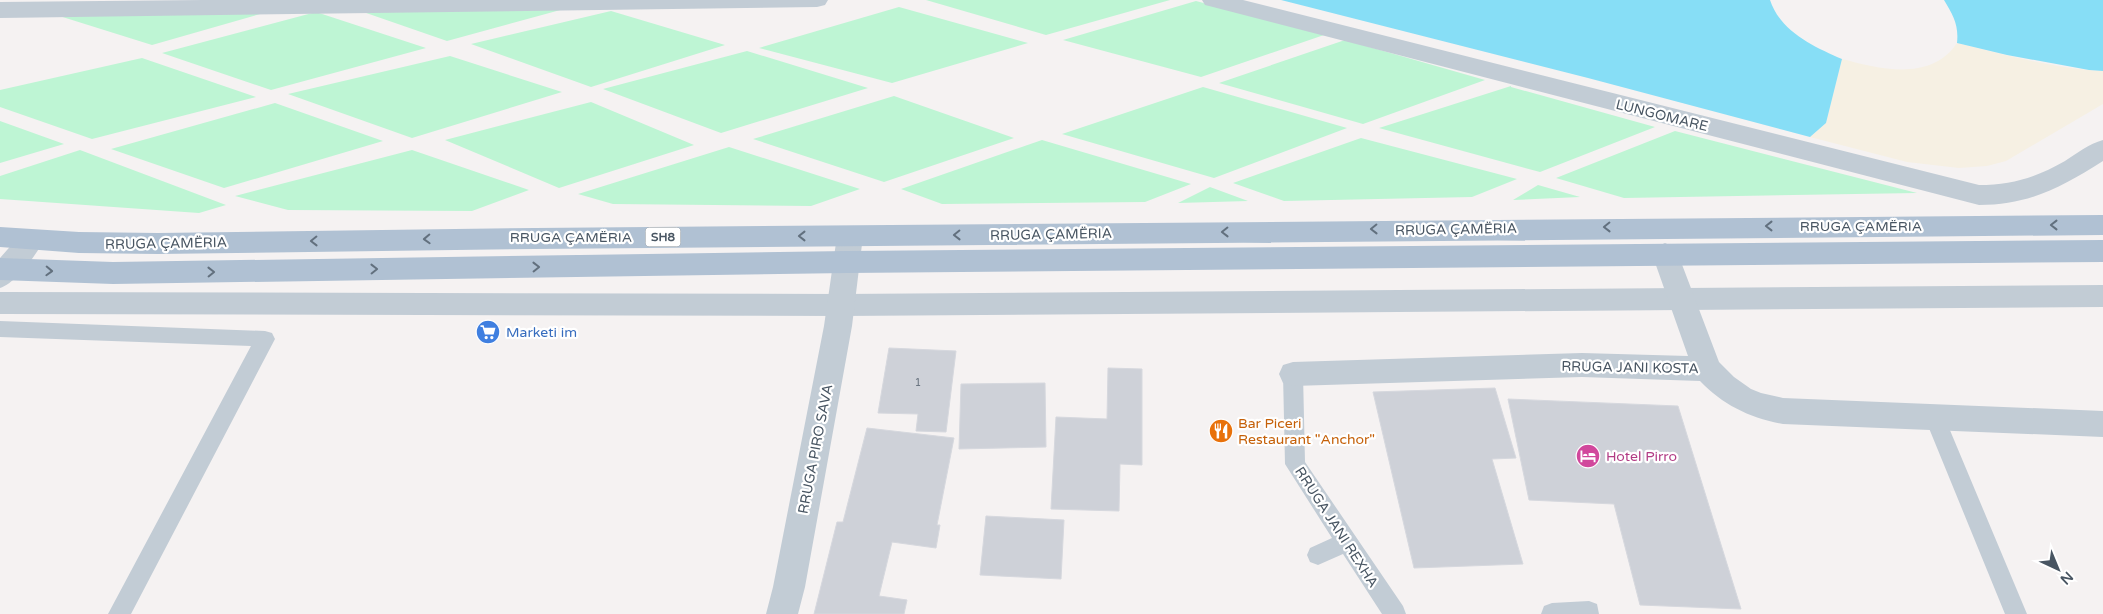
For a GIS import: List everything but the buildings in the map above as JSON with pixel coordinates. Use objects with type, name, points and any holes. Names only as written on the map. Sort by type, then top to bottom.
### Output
[{"type":"main road","name":"RRUGA ÇAMËRIA","points":[[0,237],[130,245],[476,238],[850,236],[1654,226],[2103,225]]},
{"type":"main road","name":"RRUGA ÇAMËRIA","points":[[2,272],[844,284],[1665,254],[2103,251]]},
{"type":"street","points":[[0,10],[817,0]]},
{"type":"street","name":"LUNGOMARE","points":[[1213,0],[1979,195],[2013,194],[2036,188],[2103,149]]},
{"type":"street","name":"RRUGA PIRO SAVA","points":[[782,614],[791,577],[844,284],[850,236]]},
{"type":"street","points":[[2,272],[31,240]]},
{"type":"street","points":[[1665,254],[1707,369]]},
{"type":"street","points":[[0,303],[844,284],[1682,300],[2103,296]]},
{"type":"street","name":"RRUGA JANI KOSTA","points":[[1293,374],[1582,365],[1707,369],[1724,388],[1744,400],[1764,408],[1783,411],[2103,424]]},
{"type":"lane","points":[[0,329],[265,339],[120,614]]},
{"type":"lane","name":"RRUGA JANI REXHA","points":[[1293,374],[1295,464],[1395,614]]},
{"type":"lane","points":[[1934,416],[2016,614]]},
{"type":"lane","points":[[1318,555],[1346,542]]},
{"type":"lane","points":[[1552,614],[1589,612]]},
{"type":"green space","points":[[926,0],[1170,0],[1046,35]]},
{"type":"green space","points":[[1196,1],[1324,35],[1201,77],[1063,40]]},
{"type":"green space","points":[[586,3],[447,41],[346,6]]},
{"type":"green space","points":[[288,6],[152,45],[37,9]]},
{"type":"green space","points":[[899,7],[1028,43],[892,83],[759,48]]},
{"type":"green space","points":[[611,11],[725,45],[591,87],[471,44]]},
{"type":"green space","points":[[316,12],[426,48],[271,90],[162,53]]},
{"type":"green space","points":[[1345,40],[1485,80],[1363,124],[1219,83]]},
{"type":"green space","points":[[747,51],[868,88],[721,133],[603,89]]},
{"type":"green space","points":[[450,56],[562,92],[412,138],[288,94]]},
{"type":"green space","points":[[142,58],[256,97],[92,139],[0,107],[0,90]]},
{"type":"green space","points":[[1511,86],[1655,127],[1540,172],[1379,128]]},
{"type":"green space","points":[[1203,87],[1347,128],[1214,178],[1062,134]]},
{"type":"green space","points":[[894,96],[1014,138],[884,182],[753,139]]},
{"type":"green space","points":[[591,102],[694,145],[559,188],[445,140]]},
{"type":"green space","points":[[275,103],[383,141],[224,188],[111,149]]},
{"type":"green space","points":[[0,121],[64,144],[0,163]]},
{"type":"green space","points":[[1675,131],[1917,193],[1624,198],[1556,178]]},
{"type":"green space","points":[[1361,138],[1517,179],[1472,197],[1284,201],[1233,183]]},
{"type":"green space","points":[[1042,140],[1191,184],[1145,202],[942,204],[901,189]]},
{"type":"green space","points":[[729,147],[860,189],[811,206],[613,204],[578,194]]},
{"type":"green space","points":[[80,150],[226,205],[199,213],[0,199],[0,176]]},
{"type":"green space","points":[[412,150],[529,190],[472,211],[288,210],[235,196]]},
{"type":"green space","points":[[1538,185],[1580,197],[1513,200]]},
{"type":"green space","points":[[1210,187],[1248,201],[1178,203]]},
{"type":"sand","points":[[1957,43],[2048,64],[2103,71],[2103,104],[2006,161],[1987,166],[1959,168],[1907,162],[1810,137],[1826,123],[1842,59],[1888,69],[1919,68],[1933,63],[1946,55]]},
{"type":"water","points":[[1281,0],[1770,0],[1782,21],[1799,37],[1842,59],[1826,123],[1810,137]]},
{"type":"water","points":[[1944,0],[2103,0],[2103,71],[2007,55],[1957,43],[1955,20]]},
{"type":"place","name":"Marketi im","points":[[488,332]]},
{"type":"place","name":"Bar Piceri Restaurant \"Anchor\"","points":[[1221,431]]},
{"type":"place","name":"Hotel Pirro","points":[[1588,456]]}]
